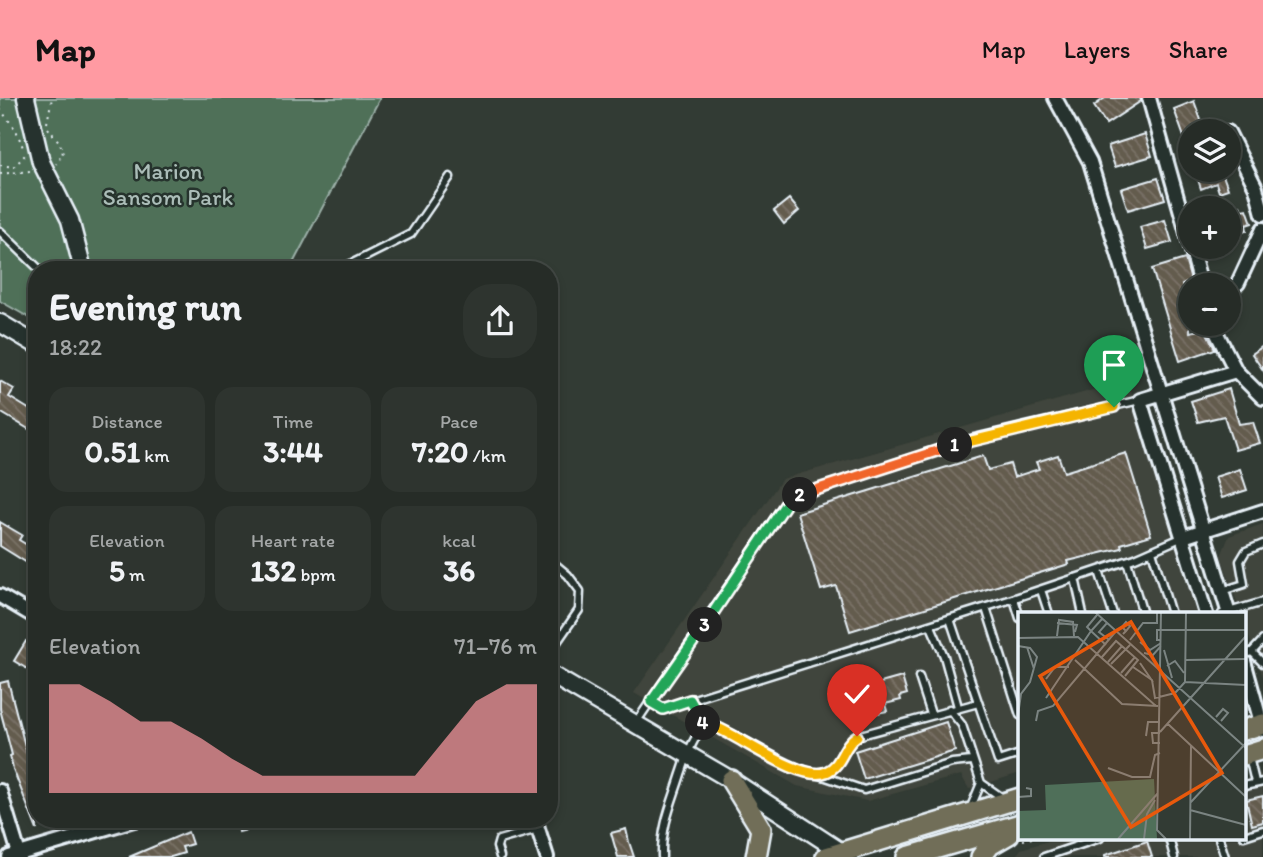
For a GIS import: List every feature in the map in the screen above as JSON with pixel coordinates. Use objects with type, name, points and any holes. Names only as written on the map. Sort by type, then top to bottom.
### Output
[{"type":"main road","points":[[730,780],[761,829],[756,857]]},
{"type":"main road","points":[[840,855],[1014,800]]},
{"type":"main road","points":[[907,857],[1018,825]]},
{"type":"main road","points":[[981,857],[990,845],[1012,833],[1018,826]]},
{"type":"street","points":[[26,98],[41,162],[70,220],[81,261]]},
{"type":"street","points":[[1055,98],[1090,162],[1111,238],[1163,393],[1227,612]]},
{"type":"street","points":[[1149,98],[1178,202]]},
{"type":"street","points":[[1241,158],[1256,188],[1263,214]]},
{"type":"street","points":[[1241,277],[1263,229]]},
{"type":"street","points":[[0,323],[28,340]]},
{"type":"street","points":[[1218,336],[1236,371],[1263,398]]},
{"type":"street","points":[[1205,612],[1140,400],[1236,371]]},
{"type":"street","points":[[1183,537],[1263,511]]},
{"type":"street","points":[[0,596],[28,613]]},
{"type":"street","points":[[1248,657],[1258,727]]},
{"type":"street","points":[[558,679],[730,780],[840,855]]},
{"type":"street","points":[[0,791],[16,856],[107,828]]},
{"type":"street","points":[[538,828],[547,857]]},
{"type":"lane","points":[[357,261],[411,234],[450,177]]},
{"type":"lane","points":[[0,231],[32,261]]},
{"type":"lane","points":[[634,725],[789,499],[974,438],[1140,400]]},
{"type":"lane","points":[[651,702],[663,709],[931,626],[1127,561],[1183,537]]},
{"type":"lane","points":[[1222,591],[1244,584],[1240,561],[1250,548],[1263,544]]},
{"type":"lane","points":[[1152,551],[1170,612]]},
{"type":"lane","points":[[1127,561],[1142,612]]},
{"type":"lane","points":[[558,567],[580,591],[579,610],[558,640]]},
{"type":"lane","points":[[1098,570],[1112,612]]},
{"type":"lane","points":[[1075,578],[1083,612]]},
{"type":"lane","points":[[1041,590],[1048,612]]},
{"type":"lane","points":[[1014,598],[1018,612]]},
{"type":"lane","points":[[1230,612],[1263,602]]},
{"type":"lane","points":[[986,608],[1018,709]]},
{"type":"lane","points":[[950,620],[998,761],[1018,755]]},
{"type":"lane","points":[[931,626],[944,656],[958,707]]},
{"type":"lane","points":[[1248,657],[1263,640]]},
{"type":"lane","points":[[1248,657],[1260,657],[1263,663]]},
{"type":"lane","points":[[919,677],[931,714]]},
{"type":"lane","points":[[690,700],[705,727]]},
{"type":"lane","points":[[807,771],[824,773],[837,765],[848,741],[857,736],[978,703]]},
{"type":"lane","points":[[949,709],[962,725],[981,783],[1014,800]]},
{"type":"lane","points":[[662,857],[668,808],[687,756],[705,727],[711,725],[778,760],[864,790],[952,763],[972,761]]},
{"type":"lane","points":[[1251,752],[1259,782]]},
{"type":"lane","points":[[968,813],[981,783]]},
{"type":"lane","points":[[500,857],[497,847],[499,840],[528,828]]},
{"type":"lane","points":[[1246,835],[1263,830]]},
{"type":"lane","points":[[1073,840],[1075,846]]},
{"type":"lane","points":[[1044,857],[1094,840]]},
{"type":"lane","points":[[1170,840],[1174,857]]},
{"type":"lane","points":[[1220,840],[1225,857]]},
{"type":"path","points":[[0,109],[16,130],[26,155],[14,167],[0,165]]},
{"type":"shaded area","points":[[1128,380],[1195,612],[1018,612],[1018,774],[969,789],[961,775],[867,801],[797,786],[634,693],[782,479]]},
{"type":"shaded area","points":[[1263,524],[1263,677],[1246,628],[1246,612],[1240,612],[1221,556],[1229,536]]},
{"type":"shaded area","points":[[1263,773],[1263,857],[1015,857],[1021,849],[1052,840],[1246,840],[1246,779]]},
{"type":"green space","name":"Marion Sansom Park","points":[[0,98],[380,98],[294,261],[28,261],[28,317],[0,301]]},
{"type":"building","points":[[1105,98],[1140,98],[1141,101],[1106,124],[1094,106]]},
{"type":"building","points":[[1194,101],[1201,119],[1178,120],[1174,109]]},
{"type":"building","points":[[1145,134],[1152,156],[1115,167],[1108,146]]},
{"type":"building","points":[[1158,178],[1165,199],[1128,210],[1121,189]]},
{"type":"building","points":[[1199,182],[1225,182],[1228,189],[1219,192],[1216,183],[1201,189]]},
{"type":"building","points":[[789,199],[799,211],[784,224],[774,211]]},
{"type":"building","points":[[1247,209],[1252,223],[1246,225],[1247,230],[1241,232],[1241,210]]},
{"type":"building","points":[[1165,220],[1172,242],[1147,249],[1140,227]]},
{"type":"building","points":[[1185,259],[1189,273],[1178,273],[1178,336],[1208,336],[1215,349],[1180,361],[1152,269]]},
{"type":"building","points":[[1263,346],[1263,370],[1252,354]]},
{"type":"building","points":[[0,381],[14,389],[9,397],[28,409],[28,429],[0,412]]},
{"type":"building","points":[[1229,389],[1239,424],[1253,422],[1260,443],[1235,450],[1224,416],[1198,422],[1191,401]]},
{"type":"building","points":[[1126,453],[1151,535],[1121,544],[1122,548],[1068,561],[1069,564],[850,631],[836,586],[821,590],[797,513],[983,456],[988,470],[1010,464],[1014,477],[1039,469],[1036,462],[1058,455],[1064,472]]},
{"type":"building","points":[[1240,469],[1247,490],[1222,498],[1215,477]]},
{"type":"building","points":[[0,522],[22,535],[19,540],[28,546],[28,564],[0,546]]},
{"type":"building","points":[[26,641],[28,642],[28,669],[14,661]]},
{"type":"building","points":[[902,677],[907,694],[900,696],[901,700],[885,704],[887,711],[845,720],[838,695]]},
{"type":"building","points":[[8,681],[28,758],[28,807],[10,756],[12,755],[0,709],[0,683]]},
{"type":"building","points":[[946,722],[955,751],[864,779],[855,751]]},
{"type":"building","points":[[1263,796],[1263,822],[1252,825],[1246,800]]},
{"type":"building","points":[[238,828],[255,828],[239,832]]},
{"type":"building","points":[[626,829],[634,857],[618,857],[611,833]]},
{"type":"building","points":[[188,832],[192,844],[182,847],[184,853],[171,857],[129,857]]},
{"type":"building","points":[[1147,841],[1152,857],[1105,857],[1105,855]]},
{"type":"route","points":[[857,736],[848,741],[837,765],[824,773],[807,771],[778,760],[723,729],[711,725],[705,727],[690,700],[663,709],[651,702],[789,499],[892,468],[974,438],[1114,407]]}]
